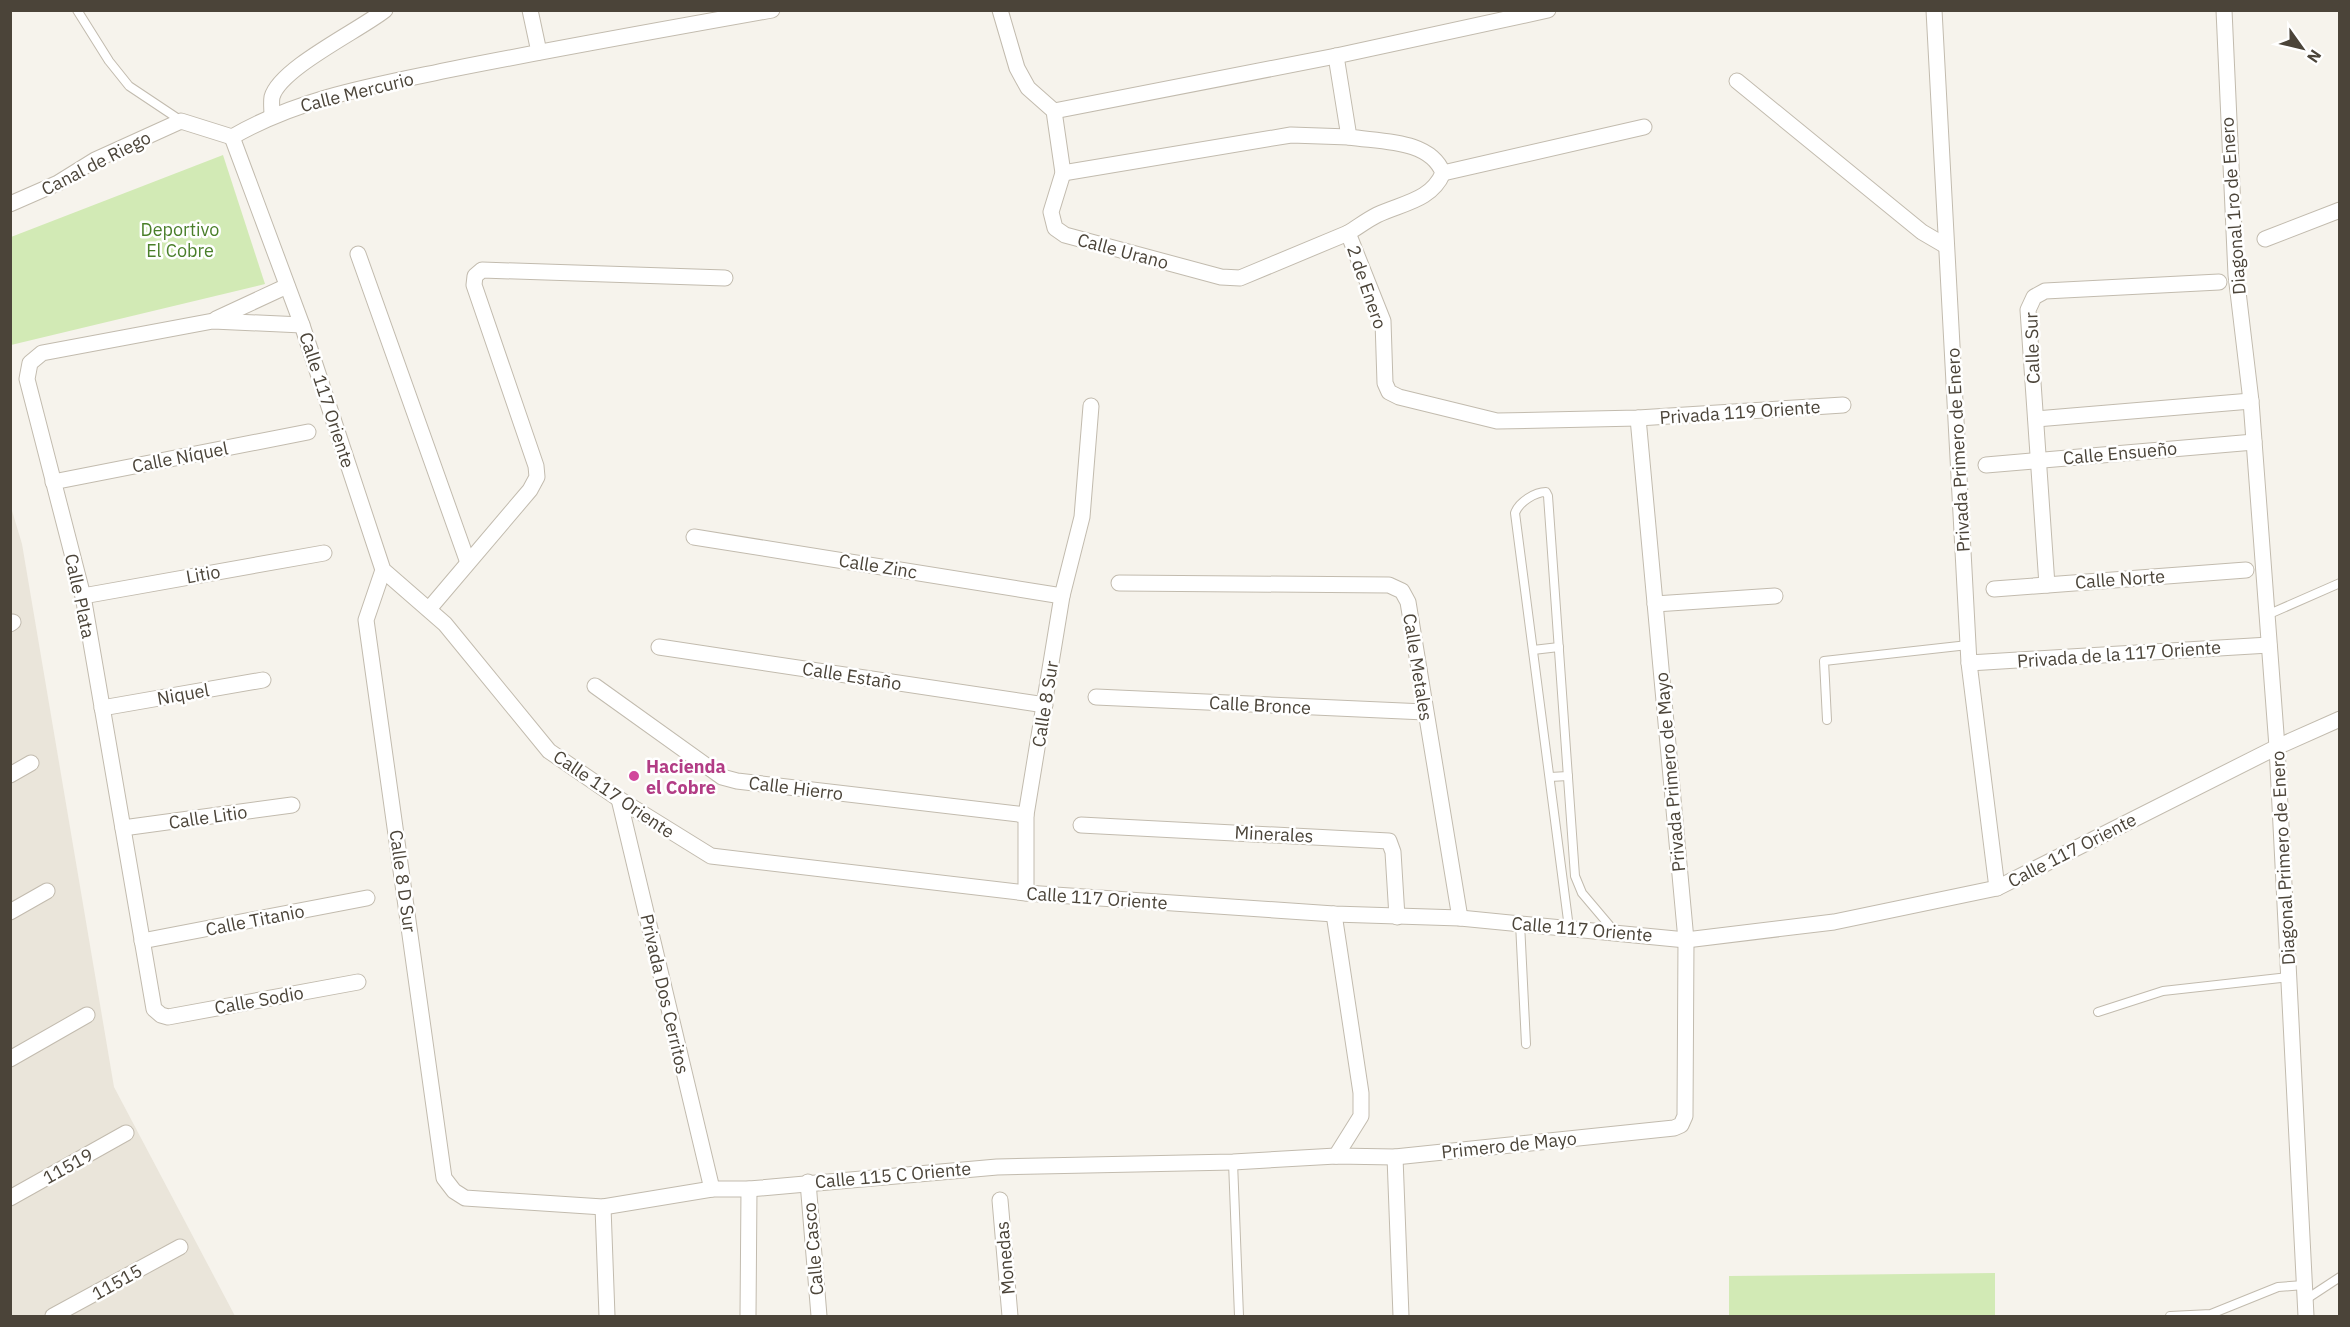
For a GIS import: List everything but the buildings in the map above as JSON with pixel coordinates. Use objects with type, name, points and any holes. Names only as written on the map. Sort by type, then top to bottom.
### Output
[{"type":"street","points":[[272,116],[272,96],[286,76],[301,64],[364,27],[385,10]]},
{"type":"street","points":[[530,10],[539,52]]},
{"type":"street","name":"Calle Mercurio","points":[[232,137],[272,116],[321,98],[539,52],[772,10]]},
{"type":"street","points":[[1000,10],[1017,68],[1028,88],[1054,111],[1336,56],[1548,10]]},
{"type":"street","name":"Privada Primero de Enero","points":[[1934,10],[1969,663],[1997,888]]},
{"type":"street","name":"Diagonal 1ro de Enero","points":[[2224,10],[2236,275],[2251,401]]},
{"type":"street","points":[[1336,56],[1349,137]]},
{"type":"street","points":[[1737,81],[1922,232],[1946,246]]},
{"type":"street","name":"Calle Urano","points":[[1054,111],[1063,173],[1052,212],[1055,228],[1065,235],[1221,277],[1240,278],[1348,233]]},
{"type":"street","points":[[182,121],[232,137]]},
{"type":"street","name":"Canal de Riego","points":[[10,204],[58,183],[95,160],[182,121]]},
{"type":"street","points":[[1063,173],[1291,135],[1349,137],[1427,152],[1438,161],[1443,173],[1644,127]]},
{"type":"street","name":"Calle 117 Oriente","points":[[232,137],[302,325],[383,570],[445,624],[549,751],[698,850],[724,859],[1026,893],[1334,914],[1460,918],[1686,940],[1834,922],[1997,888],[2277,747],[2337,725]]},
{"type":"street","name":"2 de Enero","points":[[1443,173],[1438,185],[1424,196],[1377,215],[1348,233],[1383,321],[1385,383],[1389,392],[1399,397],[1497,421],[1638,418]]},
{"type":"street","points":[[2265,239],[2340,210]]},
{"type":"street","points":[[358,254],[467,560]]},
{"type":"street","points":[[429,609],[467,560],[530,490],[537,477],[537,466],[474,285],[475,276],[482,270],[725,278]]},
{"type":"street","name":"Calle Sur","points":[[2047,585],[2028,310],[2034,297],[2045,291],[2219,282]]},
{"type":"street","name":"Calle Plata","points":[[213,321],[287,286]]},
{"type":"street","name":"Calle Plata","points":[[161,1016],[154,1009],[83,596],[52,482],[27,379],[27,370],[36,357],[42,353],[213,321],[302,325]]},
{"type":"street","points":[[2036,419],[2251,401]]},
{"type":"street","name":"Diagonal Primero de Enero","points":[[2251,401],[2277,747],[2306,1317]]},
{"type":"street","name":"Privada 119 Oriente","points":[[1638,418],[1843,405]]},
{"type":"street","name":"Calle 8 Sur","points":[[1026,893],[1026,815],[1062,596],[1082,517],[1091,406]]},
{"type":"street","name":"Privada Primero de Mayo","points":[[1638,418],[1686,940],[1685,1116],[1681,1125]]},
{"type":"street","name":"Calle Níquel","points":[[52,482],[308,432]]},
{"type":"street","name":"Calle Ensueño","points":[[1986,465],[2254,442]]},
{"type":"street","name":"Calle Zinc","points":[[694,537],[1062,596]]},
{"type":"street","name":"Litio","points":[[83,596],[324,553]]},
{"type":"street","name":"Calle 8 D Sur","points":[[383,570],[366,620],[444,1178],[454,1191]]},
{"type":"street","name":"Calle Norte","points":[[1994,589],[2246,570]]},
{"type":"street","name":"Calle Metales","points":[[1119,584],[1389,585],[1402,591],[1408,602],[1460,918]]},
{"type":"street","points":[[1655,604],[1774,596]]},
{"type":"street","name":"Privada de la 117 Oriente","points":[[1969,663],[2269,645]]},
{"type":"street","name":"Calle Estaño","points":[[659,647],[1045,705]]},
{"type":"street","name":"Niquel","points":[[102,708],[263,680]]},
{"type":"street","name":"Calle Hierro","points":[[594,686],[722,777],[736,781],[1026,815]]},
{"type":"street","name":"Calle Bronce","points":[[1096,697],[1425,712]]},
{"type":"street","points":[[10,775],[31,763]]},
{"type":"street","name":"Privada Dos Cerritos","points":[[619,799],[712,1188]]},
{"type":"street","name":"Calle Litio","points":[[123,828],[292,805]]},
{"type":"street","name":"Minerales","points":[[1081,825],[1389,841],[1393,852],[1397,917]]},
{"type":"street","points":[[10,912],[47,891]]},
{"type":"street","name":"Calle Titanio","points":[[142,941],[367,898]]},
{"type":"street","points":[[1334,914],[1361,1104],[1361,1116],[1336,1156]]},
{"type":"street","name":"Calle Sodio","points":[[161,1016],[168,1017],[358,982]]},
{"type":"street","points":[[10,1059],[87,1015]]},
{"type":"street","name":"Primero de Mayo","points":[[1336,1156],[1395,1157],[1674,1128],[1681,1125]]},
{"type":"street","name":"11519","points":[[10,1198],[126,1133]]},
{"type":"street","name":"Calle 115 C Oriente","points":[[454,1191],[465,1198],[603,1207],[712,1188],[748,1188],[997,1167],[1233,1162],[1336,1156]]},
{"type":"street","points":[[1395,1157],[1401,1317]]},
{"type":"street","name":"Calle Casco","points":[[808,1182],[819,1317]]},
{"type":"street","points":[[748,1188],[748,1317]]},
{"type":"street","name":"Monedas","points":[[1000,1200],[1010,1317]]},
{"type":"street","points":[[603,1207],[607,1317]]},
{"type":"street","name":"11515","points":[[53,1317],[180,1247]]},
{"type":"lane","points":[[78,11],[109,61],[129,86],[182,121]]},
{"type":"lane","points":[[1569,928],[1515,513],[1520,504],[1542,492],[1548,496],[1577,885],[1615,932]]},
{"type":"lane","points":[[2267,615],[2340,583]]},
{"type":"lane","points":[[1827,720],[1824,661],[1968,645]]},
{"type":"lane","points":[[1533,650],[1558,648]]},
{"type":"lane","points":[[1550,777],[1568,776]]},
{"type":"lane","points":[[1520,923],[1526,1044]]},
{"type":"lane","points":[[2098,1012],[2172,990],[2289,977]]},
{"type":"lane","points":[[1233,1162],[1239,1317]]},
{"type":"lane","points":[[2170,1317],[2211,1314],[2278,1287],[2305,1292],[2340,1277]]},
{"type":"shaded area","points":[[10,504],[22,544],[114,1087],[235,1316],[11,1316]]},
{"type":"green space","name":"Deportivo El Cobre","points":[[223,155],[265,284],[11,345],[11,237]]},
{"type":"green space","points":[[1995,1273],[1995,1316],[1729,1316],[1729,1276]]},
{"type":"place","name":"Hacienda el Cobre","points":[[634,776]]}]
